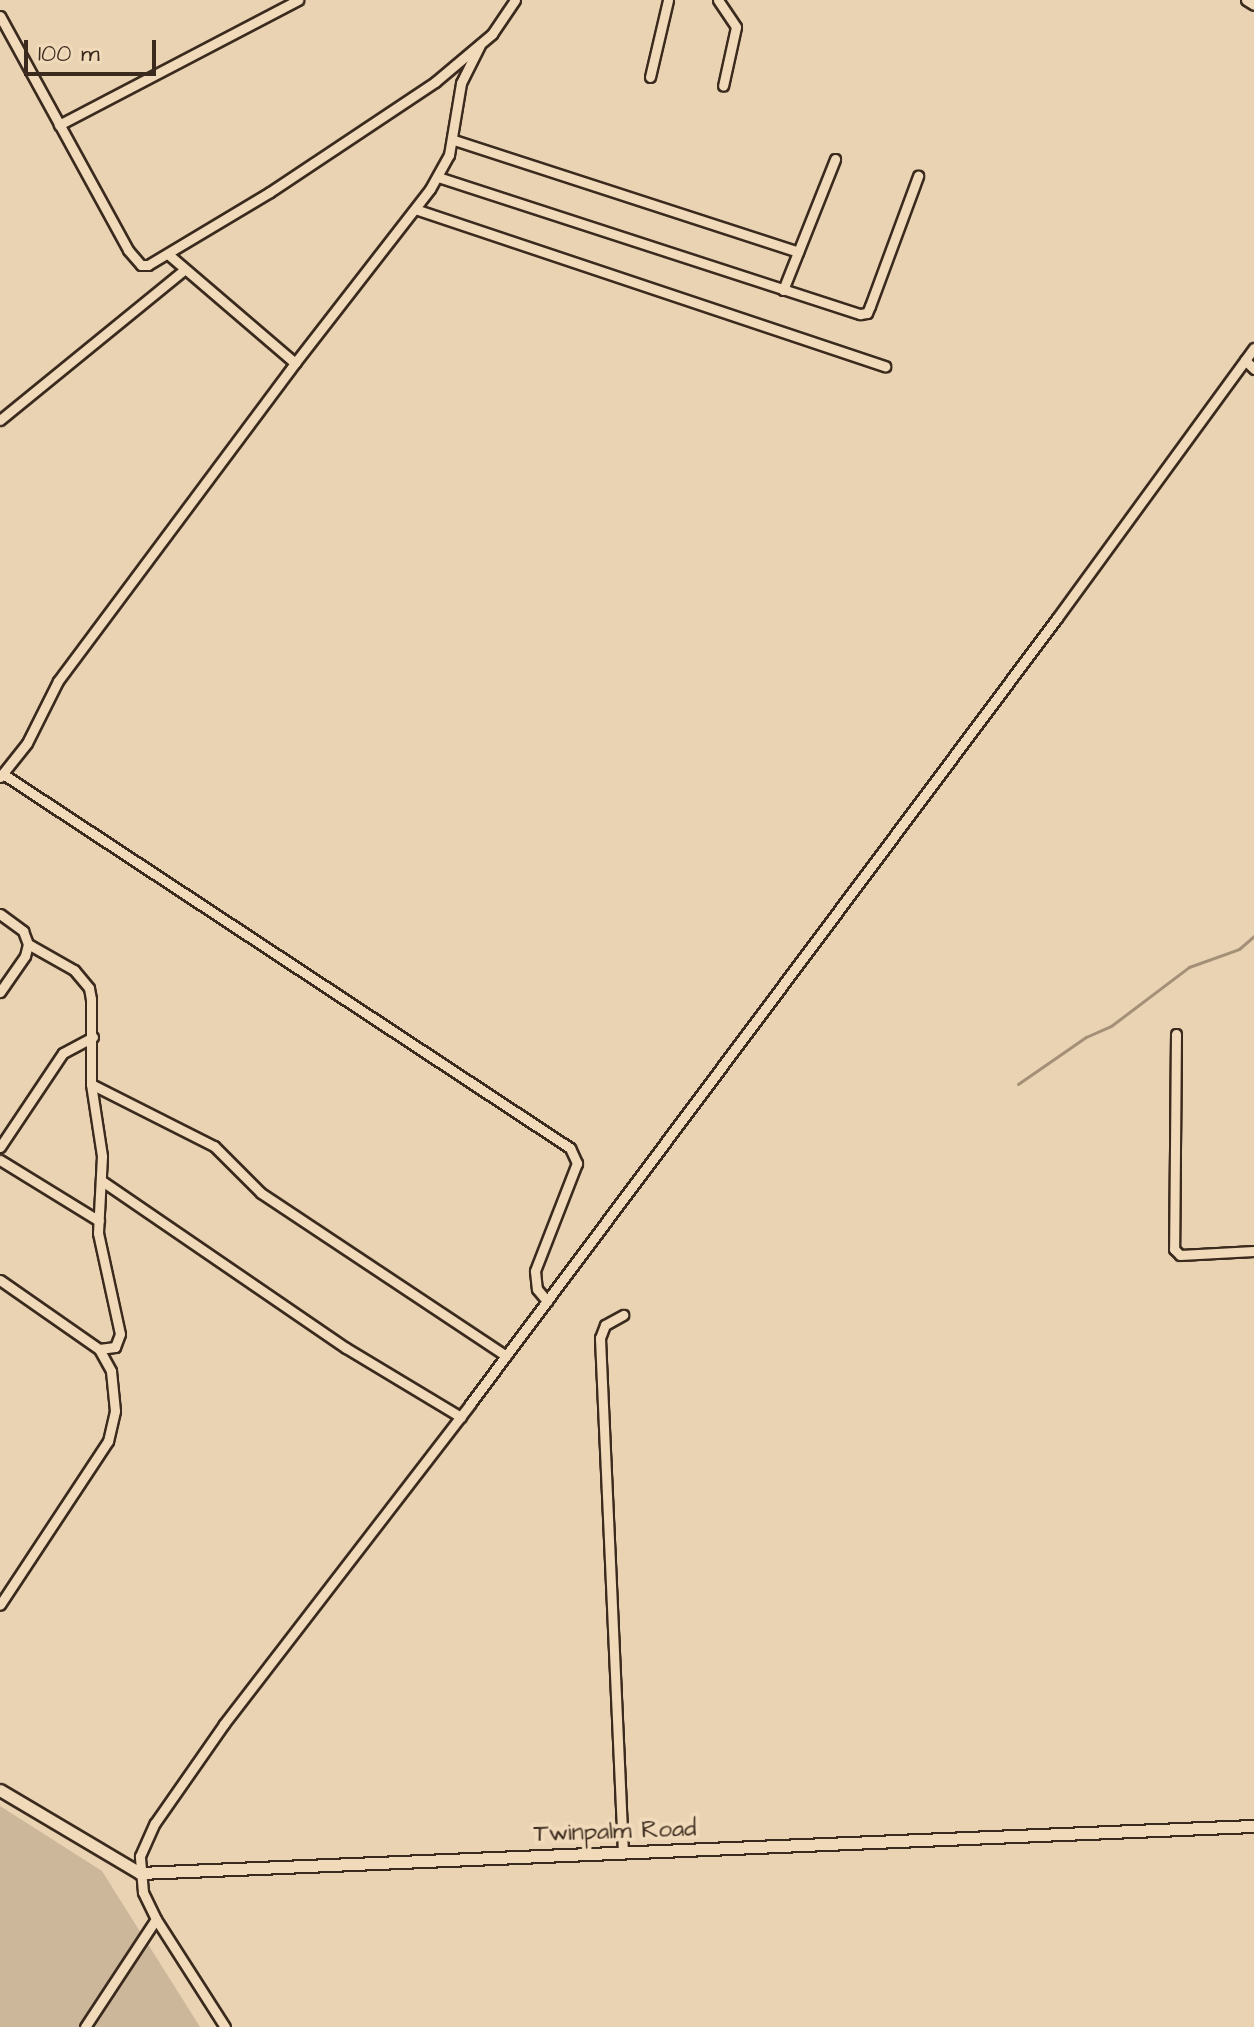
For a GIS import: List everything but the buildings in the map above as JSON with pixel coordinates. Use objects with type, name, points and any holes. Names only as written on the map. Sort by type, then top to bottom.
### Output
[{"type":"main road","points":[[0,1790],[140,1873]]},
{"type":"main road","name":"Twinpalm Road","points":[[140,1873],[1254,1826]]},
{"type":"street","points":[[59,125],[298,0]]},
{"type":"street","points":[[515,0],[468,63],[460,89],[454,140],[438,177],[58,681],[27,743],[2,776],[570,1148],[577,1163],[535,1271],[537,1289],[547,1301]]},
{"type":"street","points":[[650,77],[668,0]]},
{"type":"street","points":[[718,0],[736,27],[723,86]]},
{"type":"street","points":[[1246,0],[1254,5]]},
{"type":"street","points":[[0,16],[135,260],[148,265],[169,255],[326,156],[440,78],[480,45]]},
{"type":"street","points":[[440,78],[460,89]]},
{"type":"street","points":[[454,140],[798,252]]},
{"type":"street","points":[[783,290],[835,159]]},
{"type":"street","points":[[438,177],[852,313],[867,313],[918,176]]},
{"type":"street","points":[[415,209],[885,366]]},
{"type":"street","points":[[169,255],[295,363]]},
{"type":"street","points":[[0,420],[184,270]]},
{"type":"street","points":[[225,2027],[156,1919],[143,1892],[140,1856],[147,1838],[194,1767],[461,1417],[1254,348]]},
{"type":"street","points":[[1245,360],[1254,369]]},
{"type":"street","points":[[0,914],[23,931],[28,944],[25,956],[0,992]]},
{"type":"street","points":[[28,944],[65,963],[83,980],[91,999],[91,1084],[102,1144],[99,1221],[102,1255],[120,1334],[115,1347],[99,1349]]},
{"type":"street","points":[[1176,1034],[1174,1249],[1180,1255],[1254,1251]]},
{"type":"street","points":[[0,1147],[63,1053],[93,1037]]},
{"type":"street","points":[[91,1084],[214,1146],[261,1193],[506,1356]]},
{"type":"street","points":[[0,1160],[99,1221]]},
{"type":"street","points":[[102,1181],[346,1348],[461,1417]]},
{"type":"street","points":[[0,1280],[99,1349],[114,1383],[114,1426],[108,1441],[1,1601]]},
{"type":"street","points":[[623,1315],[605,1325],[600,1338],[623,1853]]},
{"type":"street","points":[[85,2027],[156,1919]]},
{"type":"shaded area","points":[[0,1806],[102,1871],[200,2027],[0,2027]]},
{"type":"waterway","points":[[1018,1084],[1086,1037],[1111,1026],[1189,967],[1239,949],[1254,936]]}]
